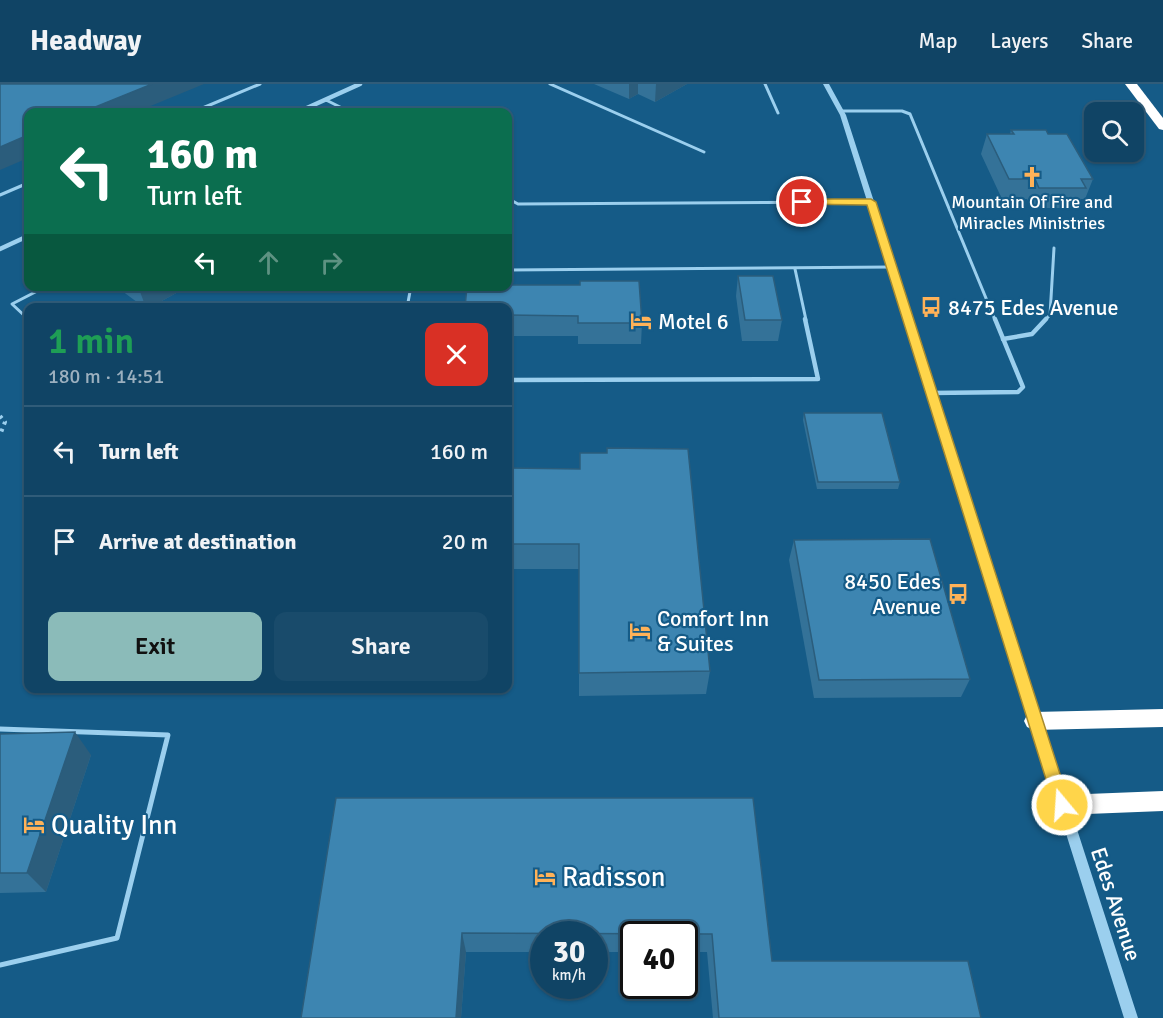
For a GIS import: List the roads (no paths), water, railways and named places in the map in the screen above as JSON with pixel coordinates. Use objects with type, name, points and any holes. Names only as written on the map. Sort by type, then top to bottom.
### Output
[{"type":"highway","points":[[1131,84],[1163,126]]},
{"type":"highway","points":[[1034,721],[1163,718]]},
{"type":"highway","points":[[1062,805],[1163,801]]},
{"type":"street","points":[[307,108],[360,84]]},
{"type":"street","name":"Edes Avenue","points":[[826,84],[841,111],[871,202],[1034,721],[1131,1018]]},
{"type":"street","points":[[0,249],[24,238]]},
{"type":"lane","points":[[203,108],[260,84]]},
{"type":"lane","points":[[550,84],[704,152]]},
{"type":"lane","points":[[765,84],[778,113]]},
{"type":"lane","points":[[326,100],[342,108]]},
{"type":"lane","points":[[841,111],[902,111],[910,114],[1023,387],[1018,392],[932,393]]},
{"type":"lane","points":[[0,195],[24,185]]},
{"type":"lane","points":[[512,201],[518,204],[871,202]]},
{"type":"lane","points":[[1003,339],[1032,334],[1050,315],[1054,248]]},
{"type":"lane","points":[[512,270],[892,267]]},
{"type":"lane","points":[[512,380],[818,380],[795,269]]},
{"type":"lane","points":[[24,315],[12,304],[37,291]]},
{"type":"lane","points":[[0,729],[168,735],[117,938],[0,965]]},
{"type":"place","name":"Mountain Of Fire and Miracles Ministries","points":[[1032,177]]},
{"type":"place","name":"8475 Edes Avenue","points":[[931,307]]},
{"type":"place","name":"Motel 6","points":[[641,321]]},
{"type":"place","name":"8450 Edes Avenue","points":[[958,594]]},
{"type":"place","name":"Comfort Inn & Suites","points":[[640,631]]},
{"type":"place","name":"Quality Inn","points":[[34,825]]},
{"type":"place","name":"Radisson","points":[[545,877]]}]
